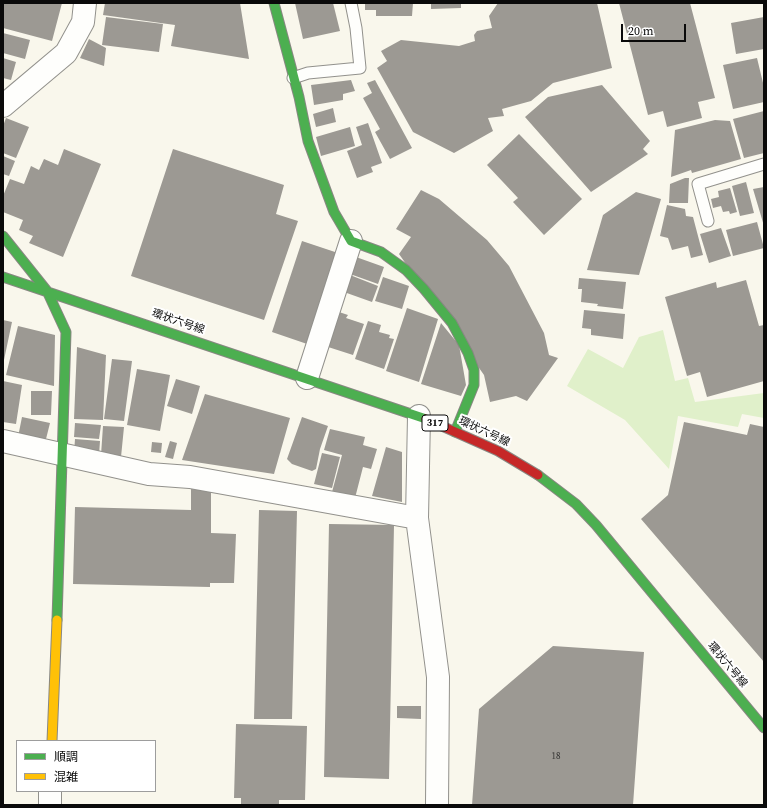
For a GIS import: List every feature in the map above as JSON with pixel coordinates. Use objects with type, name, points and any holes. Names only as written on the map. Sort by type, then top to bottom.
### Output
[{"type":"street","points":[[3,106],[66,53],[83,22],[84,3]]},
{"type":"street","points":[[274,3],[299,97],[308,142],[334,212],[351,241],[381,252],[406,270],[452,323],[468,353],[474,370],[474,385],[455,432]]},
{"type":"street","points":[[3,236],[47,291],[66,332],[63,455],[52,740]]},
{"type":"street","points":[[307,378],[351,241]]},
{"type":"street","name":"環状六号線","points":[[3,277],[418,416],[498,450],[530,469],[576,504],[764,728]]},
{"type":"street","points":[[418,416],[417,518],[438,678],[437,805]]},
{"type":"street","points":[[3,441],[149,474],[190,477],[417,518]]},
{"type":"street","points":[[50,792],[50,805]]},
{"type":"lane","points":[[293,78],[308,73],[360,68],[356,28],[351,3]]},
{"type":"lane","points":[[708,221],[698,184],[764,164]]},
{"type":"green space","points":[[663,330],[675,381],[688,378],[695,402],[764,393],[764,418],[742,414],[738,427],[678,416],[669,469],[625,420],[567,386],[588,349],[623,368],[639,337]]},
{"type":"building","points":[[3,3],[62,3],[52,41],[3,28]]},
{"type":"building","points":[[105,3],[240,3],[249,59],[171,46],[175,25],[103,15]]},
{"type":"building","points":[[295,3],[333,3],[340,31],[303,39]]},
{"type":"building","points":[[365,3],[413,3],[412,16],[376,16],[376,10],[365,10]]},
{"type":"building","points":[[431,3],[461,3],[461,8],[431,9]]},
{"type":"building","points":[[498,3],[597,3],[612,68],[553,83],[531,101],[502,109],[504,116],[488,118],[493,131],[454,153],[413,132],[377,68],[387,61],[381,51],[401,40],[459,46],[475,41],[474,35],[477,31],[492,28],[489,16]]},
{"type":"building","points":[[619,3],[690,3],[715,98],[698,102],[702,118],[667,127],[663,111],[648,115]]},
{"type":"building","points":[[106,17],[163,24],[159,52],[102,45]]},
{"type":"building","points":[[764,17],[764,49],[736,54],[731,23]]},
{"type":"building","points":[[3,33],[30,40],[25,59],[3,53]]},
{"type":"building","points":[[89,39],[106,48],[104,66],[80,58]]},
{"type":"building","points":[[3,58],[16,62],[11,80],[3,78]]},
{"type":"building","points":[[757,58],[764,87],[764,102],[733,109],[723,65]]},
{"type":"building","points":[[351,80],[355,91],[343,94],[343,100],[314,105],[311,85]]},
{"type":"building","points":[[375,80],[412,148],[390,159],[375,132],[380,129],[363,98],[372,93],[367,83]]},
{"type":"building","points":[[602,85],[650,141],[643,149],[648,154],[591,192],[525,117],[548,97]]},
{"type":"building","points":[[333,108],[336,122],[316,127],[313,114]]},
{"type":"building","points":[[764,111],[764,153],[744,158],[733,119]]},
{"type":"building","points":[[6,118],[29,127],[16,158],[3,153],[3,126]]},
{"type":"building","points":[[715,120],[730,121],[741,159],[692,173],[691,170],[671,177],[675,130]]},
{"type":"building","points":[[368,123],[382,163],[371,167],[373,172],[357,178],[347,151],[362,145],[356,127]]},
{"type":"building","points":[[350,127],[355,146],[321,156],[316,137]]},
{"type":"building","points":[[519,134],[582,199],[544,235],[513,202],[518,198],[487,165]]},
{"type":"building","points":[[64,149],[101,164],[63,257],[29,243],[33,236],[19,230],[23,220],[3,212],[3,196],[10,179],[24,184],[31,166],[39,170],[44,159],[58,165]]},
{"type":"building","points":[[173,149],[284,185],[276,214],[298,221],[264,320],[131,276]]},
{"type":"building","points":[[3,156],[15,161],[9,176],[3,174]]},
{"type":"building","points":[[685,178],[689,178],[688,203],[669,203],[670,184]]},
{"type":"building","points":[[746,182],[754,213],[740,216],[732,186]]},
{"type":"building","points":[[764,187],[764,226],[753,189]]},
{"type":"building","points":[[730,188],[737,212],[730,214],[729,211],[723,212],[721,206],[713,208],[711,199],[719,197],[718,191]]},
{"type":"building","points":[[421,190],[439,199],[487,240],[509,266],[544,333],[549,355],[558,358],[527,401],[516,396],[490,402],[484,375],[399,254],[411,237],[396,229]]},
{"type":"building","points":[[636,192],[661,199],[639,275],[587,270],[603,215]]},
{"type":"building","points":[[667,205],[685,209],[686,216],[693,217],[703,255],[691,258],[688,246],[672,250],[668,238],[660,236]]},
{"type":"building","points":[[757,222],[764,248],[733,256],[726,230]]},
{"type":"building","points":[[721,228],[731,256],[709,263],[700,234]]},
{"type":"building","points":[[302,241],[344,255],[313,346],[272,332]]},
{"type":"building","points":[[356,257],[384,267],[378,284],[350,274]]},
{"type":"building","points":[[350,275],[378,286],[372,302],[344,292]]},
{"type":"building","points":[[383,277],[409,286],[402,309],[375,301]]},
{"type":"building","points":[[579,278],[626,282],[623,309],[597,306],[598,304],[581,302],[582,289],[578,289]]},
{"type":"building","points":[[746,280],[759,326],[764,325],[764,381],[707,397],[700,372],[687,376],[665,297],[716,282],[717,288]]},
{"type":"building","points":[[407,308],[438,319],[419,382],[386,371]]},
{"type":"building","points":[[584,310],[625,314],[623,339],[591,335],[591,329],[582,328]]},
{"type":"building","points":[[336,311],[348,315],[346,318],[364,324],[353,355],[325,346]]},
{"type":"building","points":[[3,320],[12,322],[4,360],[3,360]]},
{"type":"building","points":[[368,321],[381,325],[379,332],[390,335],[389,338],[394,339],[384,369],[355,359]]},
{"type":"building","points":[[441,323],[459,345],[466,385],[461,396],[421,384]]},
{"type":"building","points":[[18,326],[55,335],[54,386],[6,375]]},
{"type":"building","points":[[77,347],[106,355],[103,420],[74,419]]},
{"type":"building","points":[[112,359],[132,361],[124,421],[104,419]]},
{"type":"building","points":[[137,369],[170,375],[160,431],[127,425]]},
{"type":"building","points":[[176,379],[200,386],[192,414],[167,406]]},
{"type":"building","points":[[3,381],[22,385],[16,424],[3,422]]},
{"type":"building","points":[[31,391],[52,391],[51,415],[31,415]]},
{"type":"building","points":[[205,394],[290,418],[274,474],[182,460]]},
{"type":"building","points":[[22,417],[50,423],[45,443],[18,437]]},
{"type":"building","points":[[302,417],[328,426],[320,449],[316,469],[312,471],[292,464],[287,459]]},
{"type":"building","points":[[684,422],[747,435],[750,424],[764,427],[764,662],[641,519],[668,495]]},
{"type":"building","points":[[75,423],[101,425],[99,439],[74,437]]},
{"type":"building","points":[[103,426],[124,427],[121,457],[101,455]]},
{"type":"building","points":[[330,429],[365,437],[363,445],[377,449],[371,469],[363,467],[355,498],[332,492],[342,455],[324,450]]},
{"type":"building","points":[[75,439],[100,441],[99,455],[74,453]]},
{"type":"building","points":[[170,441],[177,443],[173,459],[165,457]]},
{"type":"building","points":[[152,442],[162,443],[161,453],[151,452]]},
{"type":"building","points":[[386,447],[402,452],[402,502],[372,496]]},
{"type":"building","points":[[322,453],[340,457],[332,488],[314,484]]},
{"type":"building","points":[[191,489],[211,490],[211,533],[236,534],[234,583],[210,583],[210,587],[73,584],[75,507],[191,510]]},
{"type":"building","points":[[259,510],[297,511],[292,719],[254,719]]},
{"type":"building","points":[[329,524],[394,525],[389,779],[324,777]]},
{"type":"building","points":[[553,646],[644,652],[633,805],[472,805],[479,709]]},
{"type":"building","points":[[397,706],[421,706],[421,719],[397,718]]},
{"type":"building","points":[[236,724],[307,726],[305,800],[279,800],[279,805],[241,805],[241,798],[234,798]]},
{"type":"traffic: fast","points":[[274,3],[299,97],[308,141],[334,212],[351,241],[381,252],[406,270],[452,323],[468,353],[474,370],[474,385],[455,432]]},
{"type":"traffic: fast","points":[[3,236],[47,291],[66,332],[57,620]]},
{"type":"traffic: fast","points":[[3,277],[426,419]]},
{"type":"traffic: fast","points":[[538,475],[576,504],[596,525],[764,728]]},
{"type":"traffic: slow","points":[[52,740],[57,620]]},
{"type":"traffic: jam","points":[[426,419],[498,451],[538,475]]}]
